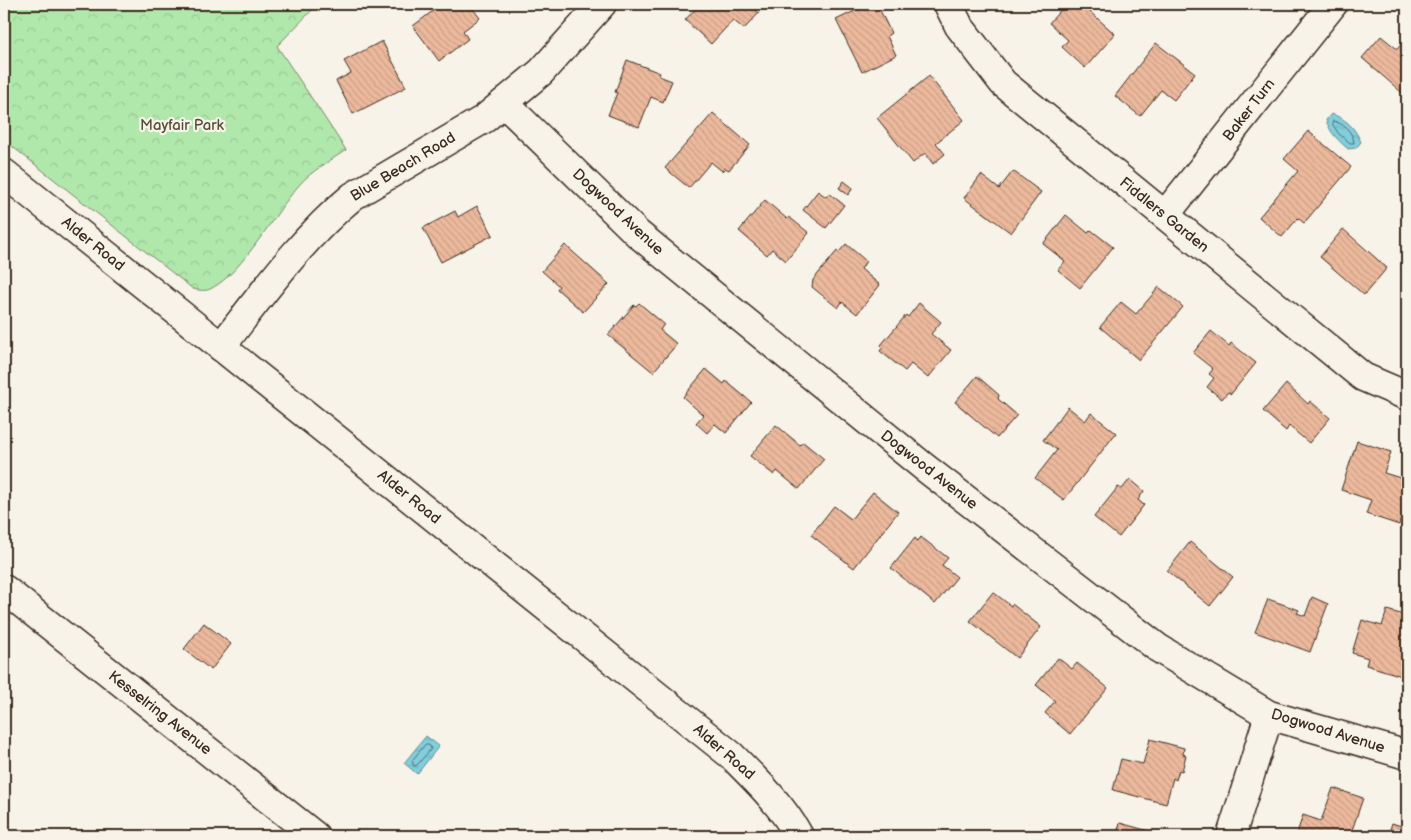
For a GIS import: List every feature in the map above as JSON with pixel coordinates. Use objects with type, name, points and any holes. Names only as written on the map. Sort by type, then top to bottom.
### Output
[{"type":"street","name":"Blue Beach Road","points":[[221,347],[292,258],[334,212],[353,196],[484,119],[541,72],[602,4]]},
{"type":"street","name":"Fiddlers Garden","points":[[948,4],[959,26],[1002,83],[1363,377],[1407,396]]},
{"type":"street","name":"Baker Turn","points":[[1165,216],[1333,4]]},
{"type":"street","name":"Dogwood Avenue","points":[[504,103],[638,234],[924,467],[1158,648],[1269,715],[1407,755]]},
{"type":"street","name":"Alder Road","points":[[4,173],[731,755],[764,788],[790,820],[799,836]]},
{"type":"street","name":"Kesselring Avenue","points":[[4,589],[315,836]]},
{"type":"street","points":[[1231,836],[1269,715]]},
{"type":"green space","name":"Mayfair Park","points":[[4,4],[318,4],[277,46],[346,150],[304,179],[247,255],[224,280],[207,290],[193,289],[4,140]]},
{"type":"water","points":[[1331,114],[1346,121],[1356,132],[1361,142],[1356,148],[1348,149],[1332,133],[1326,120]]},
{"type":"water","points":[[426,736],[439,746],[417,774],[404,763]]},
{"type":"building","points":[[442,4],[469,4],[480,18],[463,31],[468,39],[439,61],[413,26]]},
{"type":"building","points":[[700,4],[749,4],[759,13],[744,29],[733,20],[711,44],[685,20]]},
{"type":"building","points":[[869,4],[873,6],[877,4],[891,33],[887,36],[896,55],[862,72],[836,20]]},
{"type":"building","points":[[1066,4],[1081,4],[1115,34],[1085,68],[1062,47],[1068,40],[1049,23]]},
{"type":"building","points":[[1381,36],[1397,49],[1407,38],[1407,97],[1362,58]]},
{"type":"building","points":[[382,41],[406,87],[353,114],[336,81],[351,73],[344,61]]},
{"type":"building","points":[[1156,43],[1195,73],[1174,100],[1161,90],[1140,116],[1115,96]]},
{"type":"building","points":[[627,60],[660,73],[659,76],[672,81],[663,102],[651,97],[639,127],[608,115]]},
{"type":"building","points":[[929,76],[964,120],[936,143],[945,154],[933,164],[925,153],[913,163],[877,118]]},
{"type":"building","points":[[713,113],[750,145],[729,170],[725,168],[722,171],[711,162],[689,188],[665,168]]},
{"type":"building","points":[[1308,131],[1351,167],[1304,223],[1298,218],[1282,237],[1259,217],[1298,171],[1284,159]]},
{"type":"building","points":[[1013,171],[1041,192],[1011,233],[964,198],[981,175],[999,189]]},
{"type":"building","points":[[844,181],[853,188],[848,195],[839,188]]},
{"type":"building","points":[[818,191],[826,197],[829,193],[844,205],[826,228],[803,210]]},
{"type":"building","points":[[765,200],[787,219],[789,217],[809,233],[786,261],[772,249],[767,255],[739,231]]},
{"type":"building","points":[[477,206],[493,235],[441,262],[423,228],[455,211],[458,217]]},
{"type":"building","points":[[1066,215],[1088,233],[1091,230],[1113,247],[1080,288],[1058,270],[1065,261],[1043,244]]},
{"type":"building","points":[[1343,229],[1387,268],[1364,295],[1320,257]]},
{"type":"building","points":[[846,244],[866,261],[861,269],[880,285],[857,314],[842,302],[838,308],[812,287],[813,280],[837,251],[839,252]]},
{"type":"building","points":[[565,245],[609,284],[583,312],[557,289],[559,286],[542,271]]},
{"type":"building","points":[[1159,287],[1183,307],[1139,360],[1100,327],[1121,302],[1136,314]]},
{"type":"building","points":[[639,303],[664,324],[660,330],[677,344],[653,372],[608,335],[634,305],[636,306]]},
{"type":"building","points":[[919,303],[941,322],[931,334],[951,350],[928,378],[911,364],[905,371],[880,351],[883,347],[881,345],[906,315],[908,317]]},
{"type":"building","points":[[1211,331],[1229,346],[1231,343],[1256,363],[1231,394],[1228,392],[1222,399],[1207,387],[1214,378],[1209,374],[1213,369],[1193,353]]},
{"type":"building","points":[[706,369],[724,384],[726,381],[751,402],[726,433],[715,424],[707,433],[696,423],[703,415],[683,397]]},
{"type":"building","points":[[977,376],[999,395],[998,399],[1017,415],[997,438],[955,402]]},
{"type":"building","points":[[1286,384],[1308,404],[1310,401],[1330,418],[1309,443],[1289,426],[1286,431],[1263,411]]},
{"type":"building","points":[[1068,407],[1085,421],[1091,413],[1116,433],[1064,500],[1035,478],[1057,450],[1043,440]]},
{"type":"building","points":[[776,425],[800,445],[803,442],[824,459],[799,489],[777,471],[774,475],[750,456]]},
{"type":"building","points":[[1357,441],[1391,452],[1384,473],[1407,480],[1407,513],[1403,512],[1399,525],[1366,514],[1371,500],[1341,490]]},
{"type":"building","points":[[1130,479],[1144,491],[1138,500],[1144,505],[1119,537],[1094,517],[1118,487],[1122,489]]},
{"type":"building","points":[[873,492],[898,512],[854,568],[811,535],[834,506],[851,519]]},
{"type":"building","points":[[921,537],[948,558],[942,565],[957,577],[935,604],[891,568],[915,538],[918,541]]},
{"type":"building","points":[[1190,542],[1233,577],[1210,606],[1167,571]]},
{"type":"building","points":[[993,592],[1041,627],[1017,658],[970,621]]},
{"type":"building","points":[[1312,597],[1328,604],[1310,652],[1255,632],[1268,599],[1299,610],[1297,613],[1305,616]]},
{"type":"building","points":[[1387,610],[1407,616],[1407,659],[1402,676],[1366,665],[1368,658],[1352,653],[1362,620],[1382,626]]},
{"type":"building","points":[[204,623],[231,644],[211,670],[184,649]]},
{"type":"building","points":[[1058,658],[1072,669],[1077,663],[1108,688],[1070,734],[1045,713],[1055,701],[1036,685]]},
{"type":"building","points":[[1150,739],[1184,748],[1183,754],[1186,755],[1182,771],[1179,770],[1176,780],[1173,778],[1166,804],[1113,790],[1121,759],[1143,764]]},
{"type":"building","points":[[1333,788],[1363,798],[1350,836],[1296,836],[1303,815],[1321,821]]},
{"type":"building","points":[[1120,823],[1156,833],[1155,836],[1116,836]]},
{"type":"building","points":[[1392,823],[1407,828],[1407,836],[1388,836]]}]
